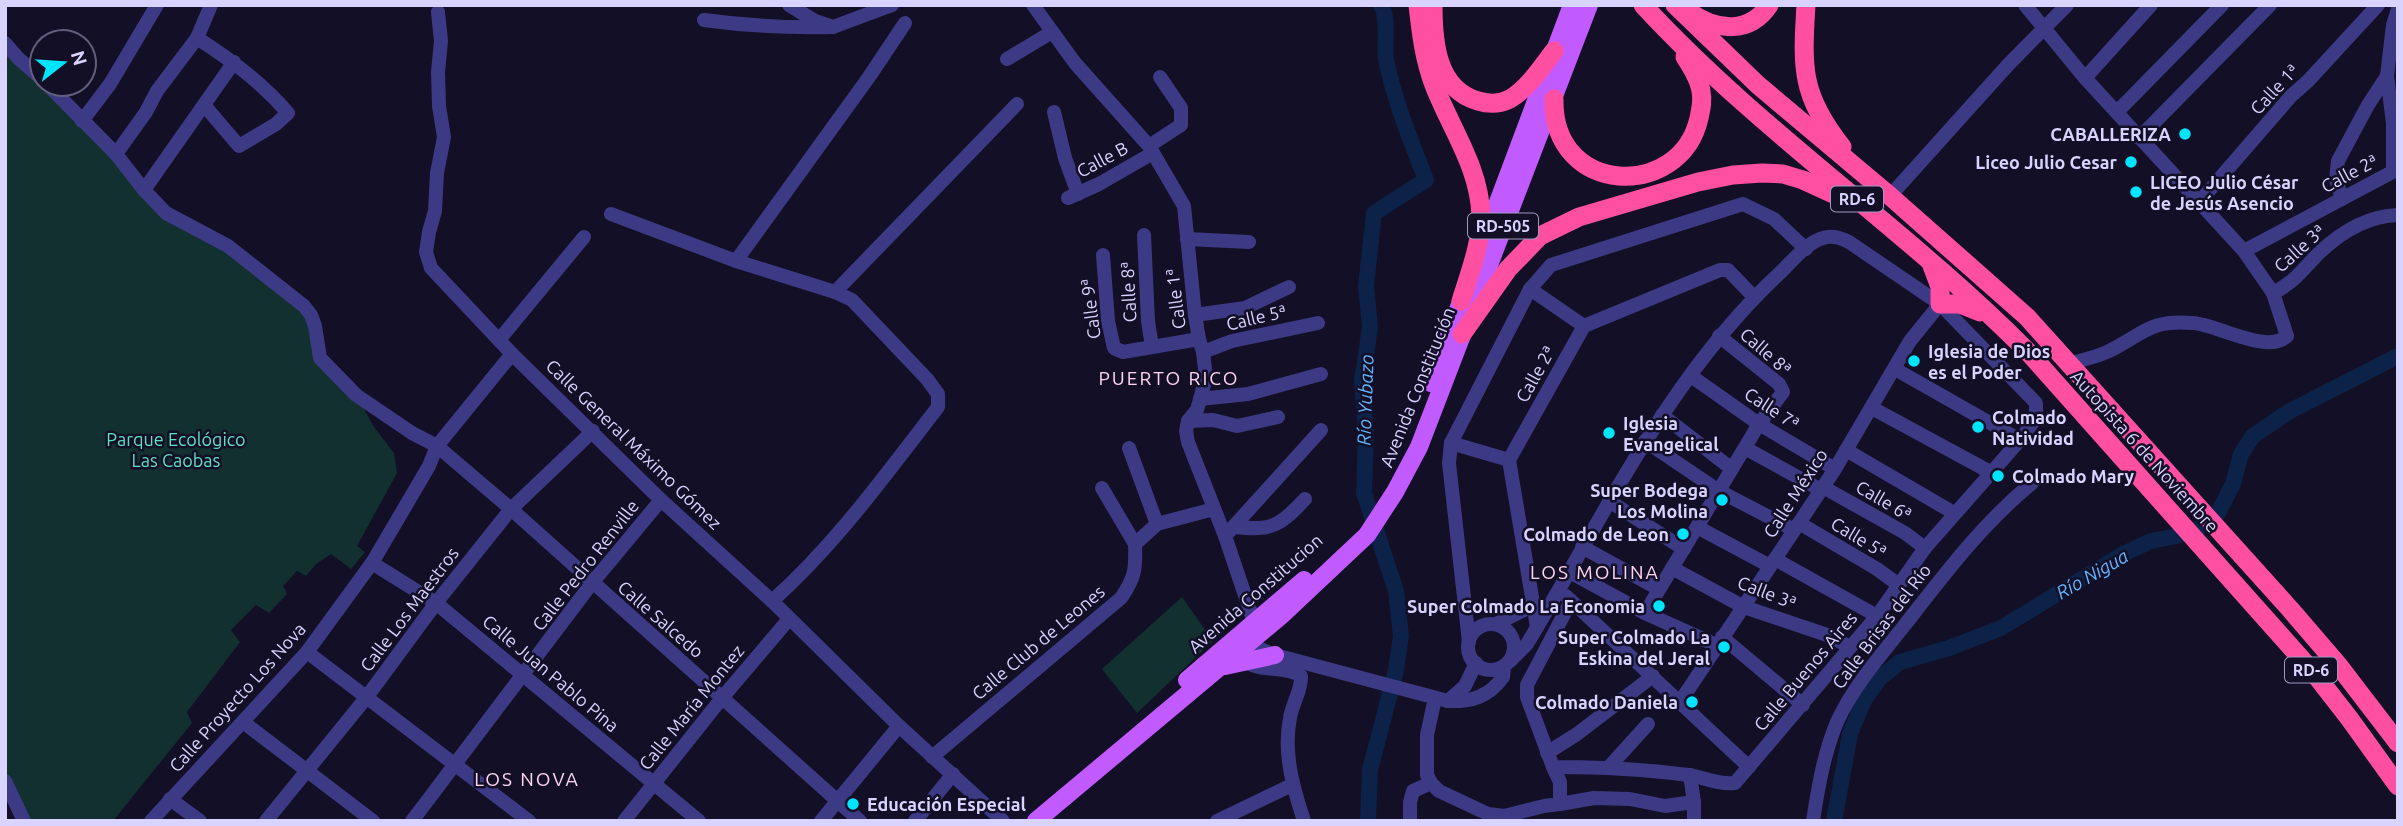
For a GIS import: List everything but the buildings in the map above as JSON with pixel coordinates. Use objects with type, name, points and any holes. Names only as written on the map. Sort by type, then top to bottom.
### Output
[{"type":"highway","points":[[1418,5],[1422,45],[1433,83],[1467,157],[1479,196],[1481,219],[1461,301]]},
{"type":"highway","points":[[1433,5],[1433,35],[1443,72],[1459,92],[1469,98],[1495,103],[1507,100],[1520,92],[1554,51]]},
{"type":"highway","name":"Autopista 6 de Noviembre","points":[[1643,5],[1671,36],[1769,125],[1929,259],[1998,322],[2068,396],[2314,673],[2398,786]]},
{"type":"highway","name":"Autopista 6 de Noviembre","points":[[1675,5],[1758,85],[1998,289],[2027,317],[2233,544],[2339,666],[2398,743]]},
{"type":"highway","points":[[1681,5],[1697,17],[1730,29],[1758,18],[1769,5]]},
{"type":"highway","points":[[1806,5],[1804,73],[1808,88],[1830,132],[1864,176]]},
{"type":"highway","points":[[1554,99],[1556,128],[1573,157],[1606,174],[1619,176],[1645,174],[1664,166],[1679,154],[1691,139],[1702,103],[1698,79],[1671,36]]},
{"type":"highway","points":[[1462,334],[1508,269],[1540,236],[1579,216],[1698,182],[1762,173],[1783,174],[1803,180],[1874,213]]},
{"type":"highway","points":[[1929,259],[1940,287],[1940,304],[1960,303],[1998,322]]},
{"type":"main road","name":"Avenida Constitucion","points":[[1039,818],[1045,806],[1065,786],[1246,642],[1316,571],[1363,530],[1414,445],[1461,301],[1572,5]]},
{"type":"main road","name":"Avenida Constitución","points":[[1414,445],[1462,334],[1589,5]]},
{"type":"main road","name":"RD-505","points":[[1039,818],[1222,666],[1246,642],[1283,614],[1363,530]]},
{"type":"main road","points":[[1283,614],[1275,632],[1283,657]]},
{"type":"main road","points":[[1246,642],[1283,657]]},
{"type":"street","points":[[82,121],[110,84],[157,5]]},
{"type":"street","points":[[116,155],[146,112],[157,90],[197,38],[211,5]]},
{"type":"street","points":[[789,5],[815,22],[833,27]]},
{"type":"street","points":[[704,20],[774,27],[833,27],[892,5]]},
{"type":"street","name":"Calle 1ª","points":[[1033,5],[1075,63],[1151,150],[1184,206],[1195,315],[1206,378],[1197,410],[1188,421]]},
{"type":"street","name":"Calle 3ª","points":[[2025,5],[2085,78],[2244,251],[2273,293],[2290,284],[2318,254],[2346,231],[2369,220],[2398,215]]},
{"type":"street","points":[[1890,196],[2067,5]]},
{"type":"street","points":[[2085,78],[2151,5]]},
{"type":"street","points":[[2117,112],[2222,5]]},
{"type":"street","points":[[2139,138],[2270,5]]},
{"type":"street","name":"Calle 1ª","points":[[2200,201],[2291,96],[2378,5]]},
{"type":"street","points":[[2395,170],[2387,76],[2393,25],[2398,9]]},
{"type":"street","name":"Calle General Máximo Gómez","points":[[438,12],[441,41],[439,106],[444,137],[437,173],[435,211],[426,252],[431,268],[512,354],[661,500],[772,601],[899,726],[1003,821]]},
{"type":"street","points":[[736,261],[905,23]]},
{"type":"street","points":[[1007,59],[1052,32]]},
{"type":"street","points":[[197,38],[234,62],[270,92],[288,113],[276,124],[239,146],[204,105]]},
{"type":"street","points":[[5,43],[28,67]]},
{"type":"street","points":[[144,190],[234,62]]},
{"type":"street","points":[[2342,199],[2336,179],[2338,161],[2347,141],[2387,76]]},
{"type":"street","name":"Calle B","points":[[1054,112],[1073,196],[1099,184],[1151,150],[1181,125],[1181,108],[1160,77]]},
{"type":"street","name":"Calle Salcedo","points":[[60,98],[116,155],[166,213],[228,246],[304,306],[312,315],[320,358],[356,395],[412,433],[437,446],[860,821]]},
{"type":"street","points":[[835,292],[1017,104]]},
{"type":"street","name":"Calle 2ª","points":[[2244,251],[2395,170]]},
{"type":"street","points":[[1743,204],[1774,219],[1806,248],[1754,297],[1719,336],[1662,415],[1644,441],[1527,644],[1507,663],[1494,670],[1484,669],[1471,657],[1449,463],[1451,443],[1530,289],[1551,265],[1743,204]]},
{"type":"street","points":[[611,214],[736,261],[835,292],[852,300],[938,394],[938,407],[818,558],[772,601]]},
{"type":"street","name":"Calle 8ª","points":[[1144,235],[1148,321],[1152,347]]},
{"type":"street","points":[[499,340],[584,237]]},
{"type":"street","name":"Calle Buenos Aires","points":[[1550,760],[1690,775],[1724,784],[1735,783],[1877,616],[1925,548],[2020,440],[2036,418],[2036,403],[1940,304],[1849,242],[1837,237],[1822,238],[1806,248]]},
{"type":"street","points":[[1187,239],[1249,242]]},
{"type":"street","name":"Calle 9ª","points":[[1104,255],[1108,321],[1114,348],[1123,352],[1152,347]]},
{"type":"street","points":[[1530,289],[1584,326],[1720,270],[1728,270],[1754,297]]},
{"type":"street","points":[[1195,315],[1245,308],[1289,287]]},
{"type":"street","points":[[2071,363],[2105,353],[2140,331],[2173,322],[2197,323],[2248,339],[2275,342],[2282,340],[2287,336],[2273,293]]},
{"type":"street","name":"Calle México","points":[[1681,702],[1835,469],[1910,341],[1940,304]]},
{"type":"street","name":"Calle 5ª","points":[[1201,346],[1318,323]]},
{"type":"street","name":"Calle 2ª","points":[[1509,460],[1584,326]]},
{"type":"street","name":"Calle 8ª","points":[[1719,336],[1779,384],[1783,392],[1759,424]]},
{"type":"street","points":[[1152,347],[1201,346]]},
{"type":"street","name":"Calle Proyecto Los Nova","points":[[152,821],[307,652],[372,563],[429,466],[437,446],[512,354]]},
{"type":"street","points":[[1895,369],[2020,440]]},
{"type":"street","points":[[1200,399],[1248,394],[1321,374]]},
{"type":"street","name":"Calle 7ª","points":[[1691,376],[1759,424],[1835,469]]},
{"type":"street","points":[[1872,408],[1992,472]]},
{"type":"street","points":[[1662,415],[1732,469]]},
{"type":"street","points":[[1278,417],[1237,426],[1213,420],[1188,421],[1186,430],[1188,442],[1214,509],[1230,532],[1246,642],[1265,669],[1294,671],[1301,676],[1290,714],[1286,743],[1292,785],[1304,821]]},
{"type":"street","points":[[1645,613],[1759,424]]},
{"type":"street","points":[[1230,532],[1321,430]]},
{"type":"street","name":"Calle Los Maestros","points":[[266,821],[366,698],[510,509],[593,431]]},
{"type":"street","name":"Calle 5ª","points":[[1644,441],[1719,491],[1877,569],[1899,585]]},
{"type":"street","points":[[1451,443],[1509,460],[1537,627]]},
{"type":"street","points":[[1129,448],[1157,524]]},
{"type":"street","name":"Calle 6ª","points":[[1745,448],[1905,533],[1925,548]]},
{"type":"street","points":[[1846,450],[1954,513]]},
{"type":"street","name":"Calle Brisas del Río","points":[[1813,821],[1826,757],[1837,723],[1852,696],[1941,577],[1983,528],[2032,483]]},
{"type":"street","points":[[1102,488],[1135,544],[1157,524],[1214,509]]},
{"type":"street","points":[[1230,532],[1268,528],[1289,517],[1305,499]]},
{"type":"street","name":"Calle Pedro Renville","points":[[412,821],[592,583],[661,500]]},
{"type":"street","points":[[1609,501],[1684,549]]},
{"type":"street","points":[[1697,527],[1877,616]]},
{"type":"street","name":"Calle Club de Leones","points":[[932,757],[1121,598],[1132,581],[1136,568],[1135,544]]},
{"type":"street","points":[[1582,547],[1660,589]]},
{"type":"street","name":"Calle Juan Pablo Pina","points":[[372,563],[436,603],[699,821]]},
{"type":"street","name":"Calle 3ª","points":[[1672,568],[1744,607],[1833,637],[1849,647]]},
{"type":"street","points":[[1568,571],[1645,613],[1719,641],[1803,705]]},
{"type":"street","points":[[1558,588],[1749,767]]},
{"type":"street","points":[[1560,804],[1560,782],[1527,697],[1527,685],[1571,601]]},
{"type":"street","points":[[1469,642],[1479,628],[1496,624],[1534,605]]},
{"type":"street","name":"Calle María Montez","points":[[624,821],[789,619]]},
{"type":"street","points":[[1283,657],[1413,693],[1468,702],[1488,693],[1503,677],[1514,652],[1511,635],[1496,624]]},
{"type":"street","points":[[307,652],[529,821]]},
{"type":"street","points":[[1476,663],[1465,686],[1442,699],[1427,735],[1427,775],[1439,791],[1488,814],[1504,816],[1520,816],[1560,804],[1594,798],[1630,799],[1665,806],[1695,802]]},
{"type":"street","points":[[1550,760],[1653,676]]},
{"type":"street","points":[[243,722],[373,821]]},
{"type":"street","points":[[1609,767],[1648,724]]},
{"type":"street","points":[[821,821],[899,726]]},
{"type":"street","points":[[915,821],[953,774]]},
{"type":"street","points":[[1690,775],[1695,802],[1693,821]]},
{"type":"street","points":[[1410,821],[1413,791],[1431,783]]},
{"type":"street","points":[[6,784],[24,821]]},
{"type":"street","points":[[1217,821],[1292,785]]},
{"type":"street","points":[[170,799],[200,821]]},
{"type":"green space","name":"Parque Ecológico Las Caobas","points":[[5,43],[28,66],[28,98],[60,98],[187,225],[304,306],[317,345],[356,395],[374,427],[394,453],[397,473],[357,546],[365,552],[351,569],[331,554],[316,564],[306,576],[297,571],[283,586],[287,594],[269,613],[256,605],[231,630],[240,642],[187,712],[192,723],[113,821],[24,821],[5,781]]},
{"type":"green space","points":[[1182,597],[1213,641],[1137,713],[1102,669]]},
{"type":"waterway","name":"Río Yubazo","points":[[1368,821],[1370,770],[1396,670],[1401,636],[1396,591],[1364,493],[1366,433],[1362,381],[1370,327],[1366,286],[1374,213],[1426,180],[1389,74],[1385,16],[1381,5]]},
{"type":"waterway","name":"Río Nigua","points":[[1834,821],[1850,734],[1864,700],[1879,679],[1900,662],[1949,648],[2001,628],[2123,554],[2151,541],[2199,528],[2218,513],[2233,484],[2241,454],[2253,436],[2290,411],[2398,356]]},
{"type":"place","name":"CABALLERIZA","points":[[2185,134]]},
{"type":"place","name":"Liceo Julio Cesar","points":[[2131,162]]},
{"type":"place","name":"LICEO Julio César de Jesús Asencio","points":[[2136,192]]},
{"type":"place","name":"Iglesia de Dios es el Poder","points":[[1914,361]]},
{"type":"place","name":"Colmado Natividad","points":[[1978,427]]},
{"type":"place","name":"Iglesia Evangelical","points":[[1609,433]]},
{"type":"place","name":"Colmado Mary","points":[[1998,476]]},
{"type":"place","name":"Super Bodega Los Molina","points":[[1722,500]]},
{"type":"place","name":"Colmado de Leon","points":[[1683,534]]},
{"type":"place","name":"Super Colmado La Economia","points":[[1659,606]]},
{"type":"place","name":"Super Colmado La Eskina del Jeral","points":[[1724,647]]},
{"type":"place","name":"Colmado Daniela","points":[[1692,702]]},
{"type":"place","name":"Educación Especial","points":[[853,804]]},
{"type":"district","name":"PUERTO RICO","points":[[1169,378]]},
{"type":"district","name":"LOS MOLINA","points":[[1595,572]]},
{"type":"district","name":"LOS NOVA","points":[[527,779]]}]
